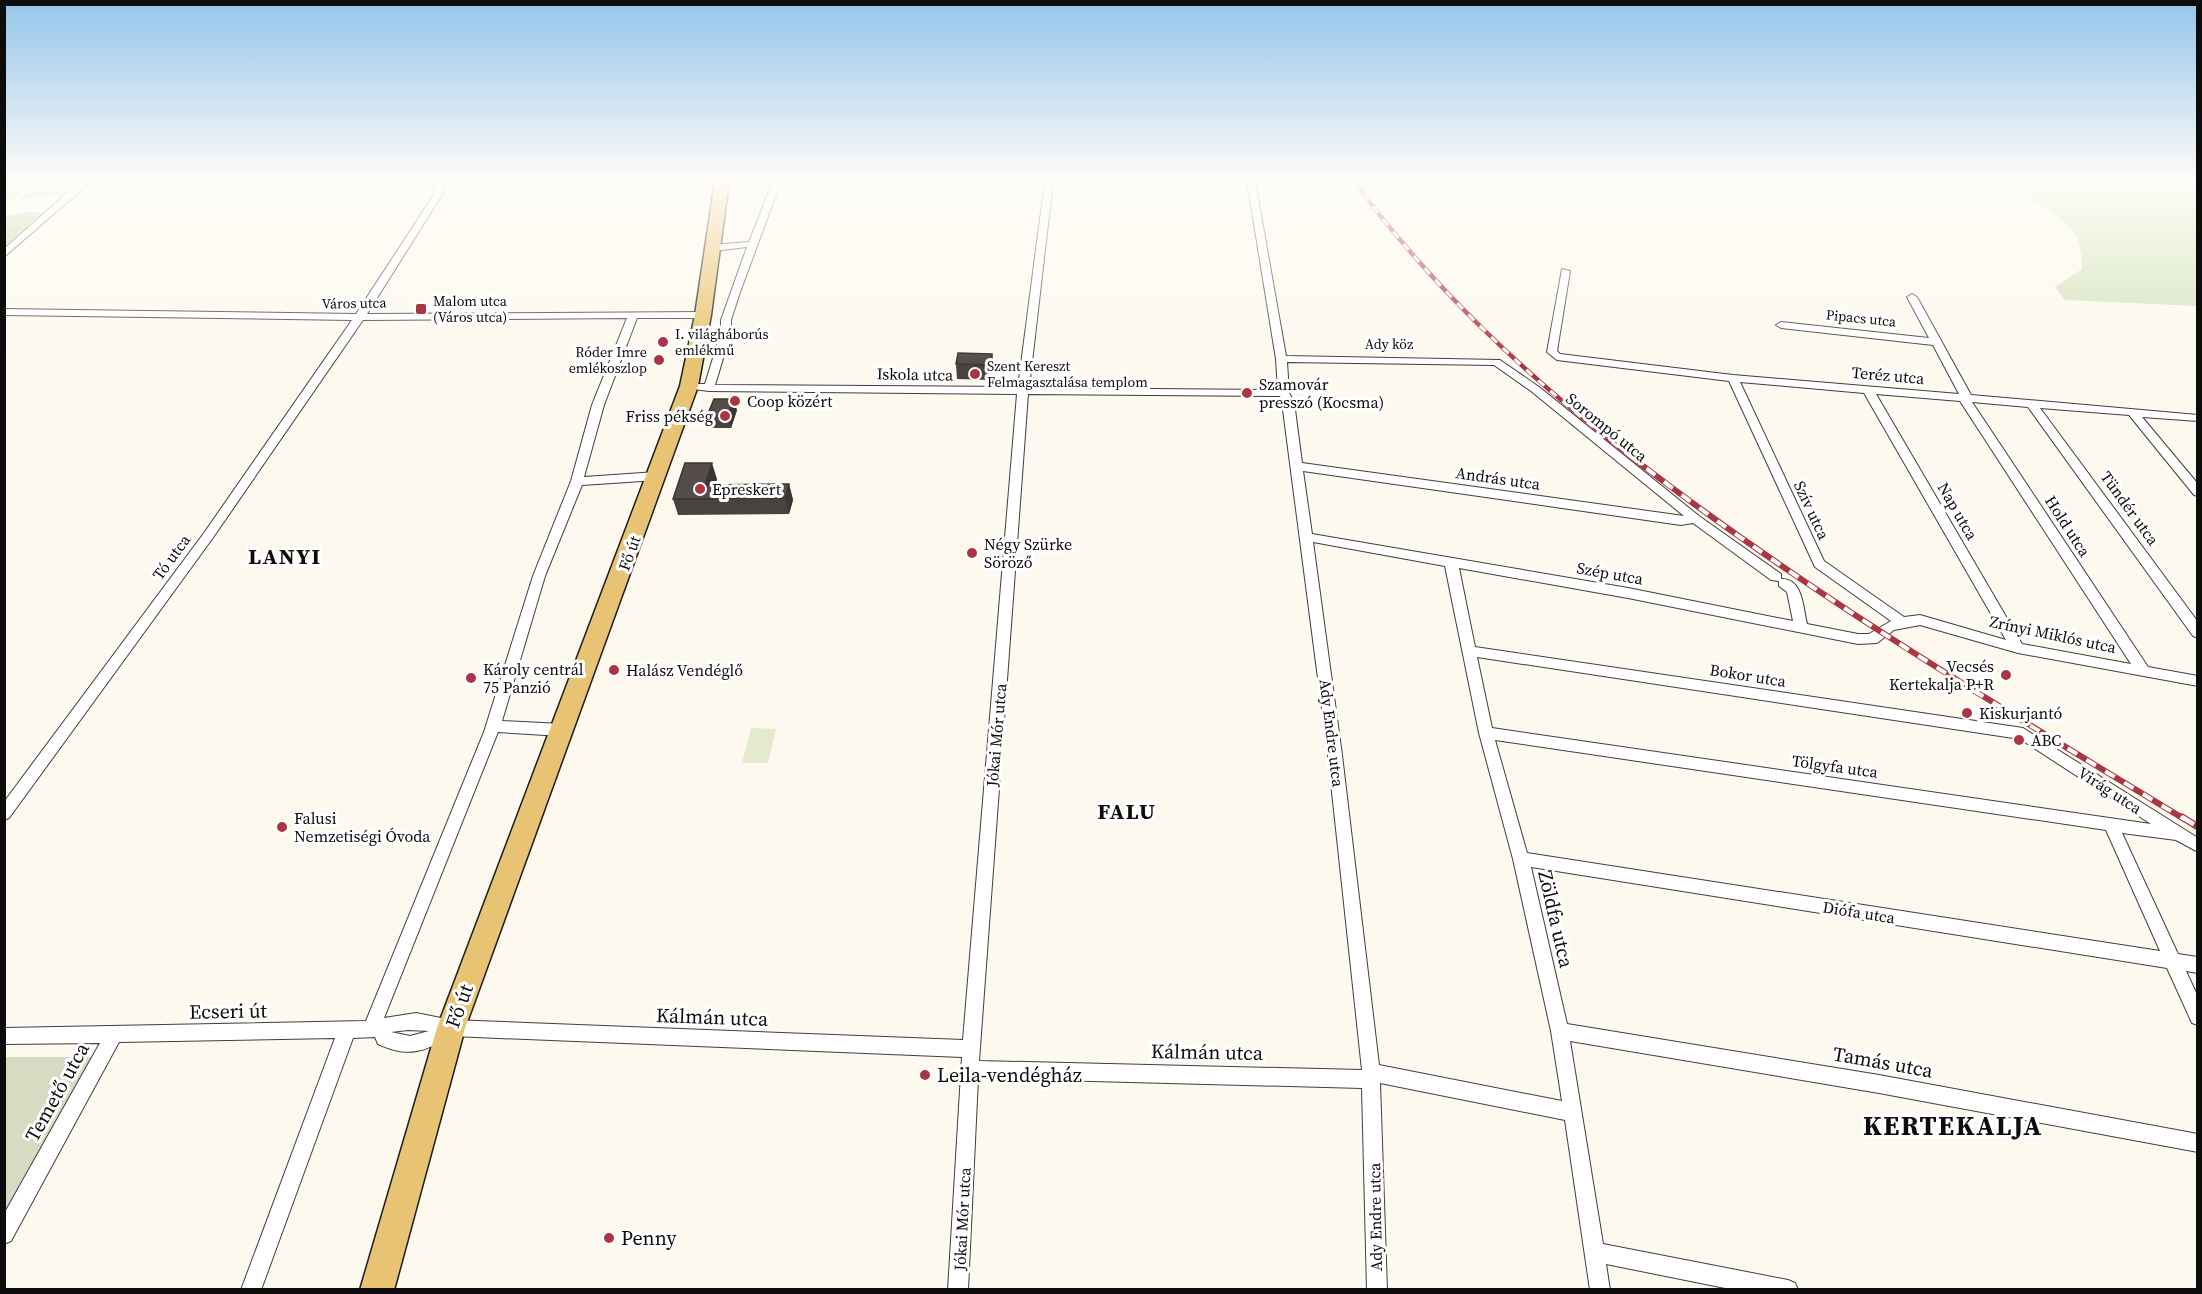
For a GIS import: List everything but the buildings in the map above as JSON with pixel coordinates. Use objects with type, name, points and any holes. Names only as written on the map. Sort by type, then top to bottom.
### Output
[{"type":"main road","name":"Fő út","points":[[376,1290],[451,1028],[657,476],[699,387],[703,318],[713,241]]},
{"type":"street","points":[[4,254],[18,241]]},
{"type":"street","name":"Tó utca","points":[[4,814],[208,536],[360,316],[408,241]]},
{"type":"street","name":"Jókai Mór utca","points":[[958,1290],[969,1069],[1023,391],[1042,241]]},
{"type":"street","name":"Ady Endre utca","points":[[1261,241],[1281,359],[1284,393],[1288,402],[1306,537],[1339,788],[1372,1075],[1377,1290]]},
{"type":"street","points":[[712,248],[753,244]]},
{"type":"street","name":"Fő út","points":[[699,387],[726,332],[726,320],[753,244]]},
{"type":"street","name":"Teréz utca","points":[[1564,271],[1552,352],[1557,357],[1733,378],[2198,418]]},
{"type":"street","name":"Hold utca","points":[[1912,297],[1966,398],[2144,672]]},
{"type":"street","name":"Város utca","points":[[4,312],[286,317],[634,314],[703,318]]},
{"type":"street","points":[[451,1028],[422,1044],[393,1042],[384,1038],[376,1029],[493,726],[539,576],[577,481],[597,405],[634,314]]},
{"type":"street","points":[[703,318],[726,320]]},
{"type":"street","name":"Pipacs utca","points":[[1781,324],[1937,342]]},
{"type":"street","name":"Ady köz","points":[[1281,359],[1496,362]]},
{"type":"street","name":"Sorompó utca","points":[[1496,362],[1535,389],[1695,519]]},
{"type":"street","name":"Szív utca","points":[[1733,378],[1819,564],[1902,622]]},
{"type":"street","name":"Iskola utca","points":[[699,387],[1284,393]]},
{"type":"street","name":"Nap utca","points":[[1868,390],[2018,648]]},
{"type":"street","name":"Tündér utca","points":[[2032,404],[2198,633]]},
{"type":"street","points":[[2133,413],[2198,492]]},
{"type":"street","name":"András utca","points":[[1296,466],[1681,521],[1695,519]]},
{"type":"street","points":[[577,481],[657,476]]},
{"type":"street","points":[[1695,519],[1792,590],[1801,627]]},
{"type":"street","name":"Szép utca","points":[[1306,537],[1858,639],[1872,639],[1889,627],[1902,622]]},
{"type":"street","name":"Zöldfa utca","points":[[1451,562],[1486,733],[1521,860],[1560,1031],[1600,1290]]},
{"type":"street","name":"Zrínyi Miklós utca","points":[[1902,622],[1912,620],[1930,622],[2018,648],[2193,680]]},
{"type":"street","name":"Bokor utca","points":[[1468,651],[2023,734]]},
{"type":"street","points":[[2193,680],[2198,693]]},
{"type":"street","points":[[493,726],[562,730]]},
{"type":"street","name":"Tölgyfa utca","points":[[1486,733],[2179,835]]},
{"type":"street","name":"Virág utca","points":[[2023,734],[2198,846]]},
{"type":"street","points":[[2111,825],[2198,1017]]},
{"type":"street","name":"Diófa utca","points":[[1521,860],[2198,965]]},
{"type":"street","name":"Kálmán utca","points":[[451,1028],[971,1049]]},
{"type":"street","points":[[251,1290],[348,1029]]},
{"type":"street","name":"Ecseri út","points":[[4,1036],[376,1029]]},
{"type":"street","name":"Tamás utca","points":[[1560,1031],[1879,1084],[2198,1143]]},
{"type":"street","name":"Temető utca","points":[[4,1234],[114,1035]]},
{"type":"street","name":"Kálmán utca","points":[[969,1069],[1372,1075],[1574,1113]]},
{"type":"street","points":[[1595,1252],[1788,1290]]},
{"type":"green space","points":[[2077,241],[2197,241],[2197,306],[2065,300],[2055,287],[2082,269]]},
{"type":"green space","points":[[751,728],[776,729],[768,763],[742,763]]},
{"type":"green space","points":[[5,1057],[95,1057],[5,1220]]},
{"type":"railway","points":[[1402,241],[1448,294],[1518,362],[1631,457]]},
{"type":"railway","points":[[1629,455],[1695,505],[1832,600],[1971,689],[2184,819]]},
{"type":"railway","points":[[2182,817],[2198,827]]},
{"type":"place","name":"Malom utca (Város utca)","points":[[421,309]]},
{"type":"place","name":"I. világháborús emlékmű","points":[[663,342]]},
{"type":"place","name":"Róder Imre emlékoszlop","points":[[659,360]]},
{"type":"place","name":"Szent Kereszt Felmagasztalása templom","points":[[975,374]]},
{"type":"place","name":"Szamovár presszó (Kocsma)","points":[[1247,393]]},
{"type":"place","name":"Coop közért","points":[[735,401]]},
{"type":"place","name":"Friss pékség","points":[[725,416]]},
{"type":"place","name":"Epreskert","points":[[700,489]]},
{"type":"place","name":"Négy Szürke Söröző","points":[[972,553]]},
{"type":"place","name":"Halász Vendéglő","points":[[614,670]]},
{"type":"place","name":"Vecsés Kertekalja P+R","points":[[2006,675]]},
{"type":"place","name":"Károly centrál 75 Panzió","points":[[471,678]]},
{"type":"place","name":"Kiskurjantó","points":[[1967,713]]},
{"type":"place","name":"ABC","points":[[2019,740]]},
{"type":"place","name":"Falusi Nemzetiségi Óvoda","points":[[282,827]]},
{"type":"place","name":"Leila-vendégház","points":[[925,1075]]},
{"type":"place","name":"Penny","points":[[609,1238]]},
{"type":"district","name":"LANYI","points":[[285,556]]},
{"type":"district","name":"FALU","points":[[1127,811]]},
{"type":"district","name":"KERTEKALJA","points":[[1953,1126]]}]
